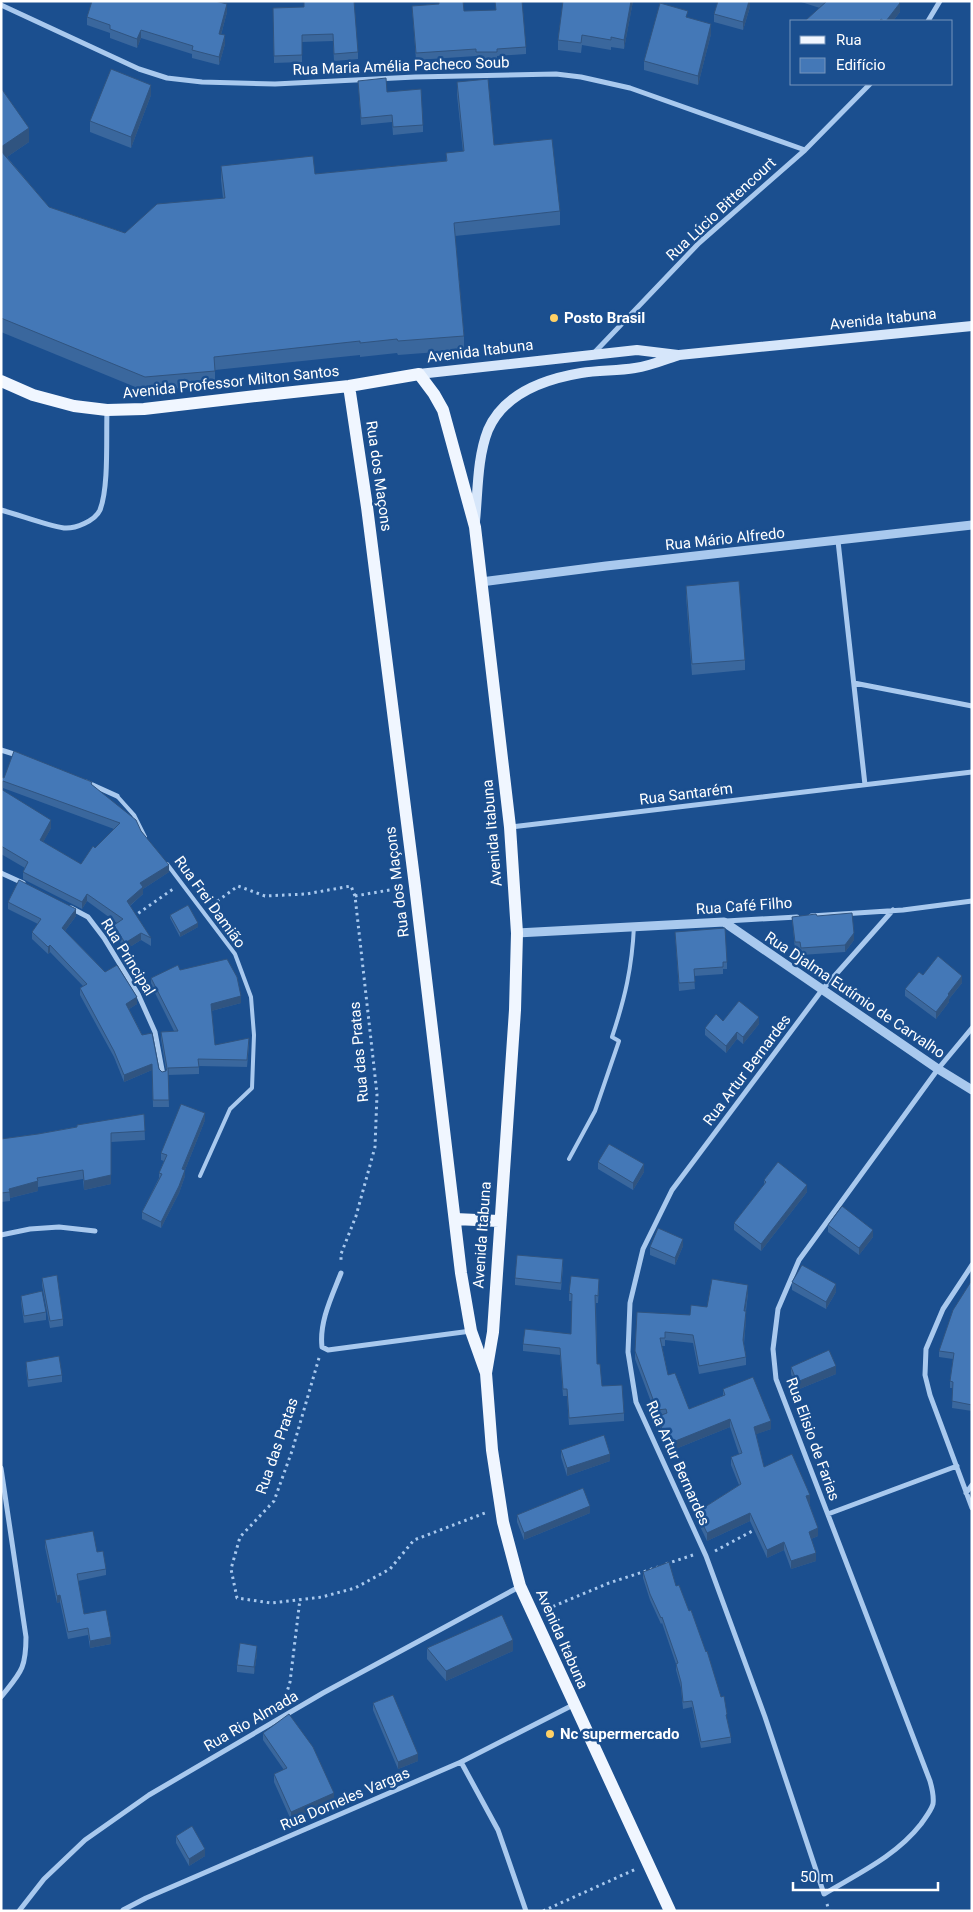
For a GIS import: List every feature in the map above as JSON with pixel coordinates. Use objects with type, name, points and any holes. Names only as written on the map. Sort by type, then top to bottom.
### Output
[{"type":"main road","name":"Avenida Itabuna","points":[[474,527],[482,454],[488,430],[502,408],[520,393],[544,382],[581,373],[635,368],[679,355],[972,326]]},
{"type":"main road","name":"Avenida Itabuna","points":[[419,374],[637,350],[679,355]]},
{"type":"main road","name":"Avenida Itabuna","points":[[419,374],[444,410],[453,452],[474,527],[510,827],[516,933],[515,1010],[499,1221],[493,1332],[486,1373],[492,1450],[501,1507],[520,1586],[573,1705],[670,1911]]},
{"type":"main road","name":"Avenida Professor Milton Santos","points":[[1,382],[58,402],[106,410],[144,409],[349,386],[419,374]]},
{"type":"main road","name":"Rua dos Maçons","points":[[349,386],[367,507],[415,886],[461,1273],[471,1331],[486,1373]]},
{"type":"main road","points":[[454,1220],[499,1221]]},
{"type":"street","points":[[929,20],[940,1]]},
{"type":"street","name":"Rua Maria Amélia Pacheco Soub","points":[[1,5],[139,69],[167,78],[202,82],[256,84],[415,77],[556,74],[581,77],[630,88],[804,150]]},
{"type":"street","name":"Rua Lúcio Bittencourt","points":[[592,355],[699,243],[804,150],[869,85]]},
{"type":"street","points":[[1,510],[65,528],[84,524],[93,518],[99,512],[104,489],[106,410]]},
{"type":"street","name":"Rua Mário Alfredo","points":[[481,582],[972,525]]},
{"type":"street","points":[[838,540],[866,785]]},
{"type":"street","points":[[854,683],[972,706]]},
{"type":"street","points":[[1,750],[26,758]]},
{"type":"street","name":"Rua Santarém","points":[[510,827],[972,772]]},
{"type":"street","points":[[76,778],[117,796]]},
{"type":"street","points":[[1,873],[27,885]]},
{"type":"street","name":"Rua Café Filho","points":[[808,916],[894,910],[972,901]]},
{"type":"street","name":"Rua Principal","points":[[62,904],[88,917],[104,938],[138,994],[155,1032],[163,1075]]},
{"type":"street","name":"Rua Artur Bernardes","points":[[824,1894],[765,1717],[704,1554],[636,1402],[628,1352],[630,1303],[643,1249],[672,1190],[822,990],[894,910]]},
{"type":"street","name":"Rua Café Filho","points":[[516,933],[799,917]]},
{"type":"street","name":"Rua Djalma Eutímio de Carvalho","points":[[724,922],[938,1069],[972,1090]]},
{"type":"street","name":"Rua Elisio de Farias","points":[[824,1894],[895,1852],[910,1837],[933,1804],[930,1781],[776,1378],[773,1349],[778,1309],[799,1260],[938,1069],[972,1028]]},
{"type":"street","points":[[1,1235],[30,1229],[58,1227],[94,1231]]},
{"type":"street","points":[[972,1264],[943,1309],[926,1349],[926,1375],[930,1396],[972,1508]]},
{"type":"street","points":[[342,1273],[327,1310],[321,1340],[322,1347],[328,1350],[471,1331]]},
{"type":"street","points":[[828,1514],[957,1466]]},
{"type":"street","points":[[1,1468],[26,1637],[26,1656],[22,1670],[1,1698]]},
{"type":"street","points":[[966,1493],[972,1485]]},
{"type":"street","name":"Rua Rio Almada","points":[[19,1911],[44,1879],[86,1840],[149,1795],[323,1693],[520,1586]]},
{"type":"street","name":"Rua Dorneles Vargas","points":[[123,1910],[146,1898],[461,1762],[573,1705]]},
{"type":"street","points":[[461,1762],[498,1830],[526,1911]]},
{"type":"lane","points":[[117,796],[134,815],[144,836],[150,842]]},
{"type":"lane","name":"Rua Frei Damião","points":[[166,862],[183,882],[234,954],[251,997],[254,1035],[252,1088],[230,1109],[200,1176]]},
{"type":"lane","points":[[569,1159],[596,1111],[619,1041],[612,1037],[625,994],[632,960],[634,926]]},
{"type":"path","points":[[128,921],[183,882]]},
{"type":"path","points":[[204,912],[238,886],[265,896],[306,894],[351,886],[355,896],[415,886]]},
{"type":"path","name":"Rua das Pratas","points":[[342,1273],[341,1254],[356,1216],[374,1147],[377,1094],[355,896]]},
{"type":"path","name":"Rua das Pratas","points":[[322,1347],[292,1451],[274,1501],[240,1537],[231,1569],[237,1598],[271,1603],[322,1597],[355,1588],[390,1569],[414,1540],[501,1507]]},
{"type":"path","points":[[533,1615],[610,1583],[704,1554],[763,1526]]},
{"type":"path","points":[[279,1719],[290,1682],[300,1599]]},
{"type":"path","points":[[543,1911],[648,1863]]},
{"type":"building","points":[[92,1],[215,1],[227,4],[219,34],[225,35],[219,57],[192,50],[193,46],[141,30],[137,39],[110,29],[110,25],[87,17]]},
{"type":"building","points":[[304,1],[354,1],[358,52],[334,54],[333,34],[302,35],[302,55],[274,56],[273,8],[304,7]]},
{"type":"building","points":[[439,1],[463,1],[464,11],[496,10],[495,1],[522,1],[526,47],[497,49],[497,52],[476,52],[476,49],[416,53],[412,6],[439,4]]},
{"type":"building","points":[[563,1],[631,1],[624,40],[611,37],[611,40],[582,35],[581,43],[558,40]]},
{"type":"building","points":[[718,1],[749,1],[743,22],[714,14]]},
{"type":"building","points":[[827,1],[898,1],[900,3],[887,20],[806,20]]},
{"type":"building","points":[[660,3],[688,11],[686,17],[711,24],[698,76],[644,61]]},
{"type":"building","points":[[111,69],[151,85],[131,137],[90,121]]},
{"type":"building","points":[[386,78],[387,92],[421,89],[423,125],[393,127],[392,115],[361,118],[358,81]]},
{"type":"building","points":[[488,79],[494,145],[552,139],[560,211],[454,223],[464,336],[398,341],[397,339],[360,343],[360,341],[214,357],[215,371],[145,377],[1,318],[1,151],[49,207],[125,233],[157,204],[225,198],[221,166],[313,156],[315,174],[447,161],[446,153],[464,151],[457,82]]},
{"type":"building","points":[[1,88],[29,128],[1,147]]},
{"type":"building","points":[[739,581],[745,660],[692,664],[686,586]]},
{"type":"building","points":[[14,751],[92,782],[91,784],[136,820],[141,831],[169,865],[140,883],[143,887],[127,901],[151,938],[141,933],[125,943],[114,925],[123,919],[87,894],[82,902],[23,872],[28,862],[1,846],[1,789],[51,820],[40,840],[81,864],[93,846],[95,848],[120,823],[3,781],[1,784],[1,777],[4,778]]},
{"type":"building","points":[[19,880],[76,909],[62,928],[105,972],[117,965],[137,997],[126,1004],[142,1035],[152,1033],[159,1069],[162,1072],[166,1071],[167,1068],[161,1032],[178,1031],[151,978],[178,965],[180,970],[227,959],[237,977],[241,996],[211,1004],[215,1045],[249,1038],[247,1060],[198,1059],[199,1067],[168,1068],[169,1100],[153,1100],[152,1064],[124,1075],[114,1051],[80,988],[87,984],[50,945],[48,947],[32,932],[41,919],[8,902]]},
{"type":"building","points":[[188,905],[198,923],[180,933],[170,915]]},
{"type":"building","points":[[852,913],[854,933],[845,945],[801,948],[800,942],[795,942],[792,917]]},
{"type":"building","points":[[725,928],[727,962],[723,962],[723,967],[694,969],[695,982],[679,983],[675,932]]},
{"type":"building","points":[[938,956],[962,976],[936,1012],[905,989],[919,972],[923,975]]},
{"type":"building","points":[[739,1001],[759,1017],[743,1037],[737,1032],[726,1046],[705,1028],[716,1014],[723,1021]]},
{"type":"building","points":[[181,1104],[205,1113],[182,1169],[185,1170],[179,1186],[161,1222],[142,1212],[162,1174],[159,1173],[167,1155],[161,1153]]},
{"type":"building","points":[[144,1114],[145,1131],[111,1133],[111,1175],[84,1181],[83,1170],[37,1178],[38,1181],[9,1189],[10,1192],[1,1193],[1,1139]]},
{"type":"building","points":[[609,1144],[644,1164],[633,1183],[598,1162]]},
{"type":"building","points":[[778,1162],[807,1185],[761,1244],[734,1223],[766,1182],[764,1180]]},
{"type":"building","points":[[842,1206],[873,1230],[859,1248],[828,1225]]},
{"type":"building","points":[[658,1228],[683,1239],[675,1258],[650,1247]]},
{"type":"building","points":[[517,1255],[563,1259],[561,1283],[515,1278]]},
{"type":"building","points":[[802,1265],[836,1284],[826,1302],[792,1282]]},
{"type":"building","points":[[57,1275],[63,1319],[50,1321],[42,1278]]},
{"type":"building","points":[[571,1276],[599,1279],[598,1296],[595,1295],[597,1364],[600,1364],[602,1386],[622,1385],[624,1413],[569,1418],[567,1389],[563,1389],[560,1348],[523,1344],[525,1329],[571,1334],[572,1294],[569,1293]]},
{"type":"building","points":[[712,1279],[748,1285],[744,1311],[746,1311],[743,1340],[746,1357],[699,1366],[693,1335],[665,1332],[665,1338],[660,1338],[668,1375],[675,1373],[689,1409],[725,1395],[723,1389],[753,1377],[771,1421],[754,1427],[764,1467],[792,1454],[810,1495],[806,1496],[818,1528],[809,1532],[816,1553],[791,1561],[784,1542],[767,1550],[750,1513],[707,1533],[697,1512],[741,1484],[731,1457],[742,1453],[730,1419],[668,1444],[661,1426],[663,1426],[659,1416],[667,1413],[666,1409],[657,1410],[635,1351],[637,1312],[690,1315],[691,1305],[707,1307]]},
{"type":"building","points":[[972,1280],[972,1405],[952,1401],[953,1382],[950,1381],[954,1353],[939,1351],[953,1310]]},
{"type":"building","points":[[42,1291],[46,1312],[24,1316],[21,1296]]},
{"type":"building","points":[[829,1350],[836,1366],[797,1382],[791,1367]]},
{"type":"building","points":[[59,1356],[62,1375],[28,1380],[26,1362]]},
{"type":"building","points":[[604,1435],[610,1454],[567,1468],[561,1450]]},
{"type":"building","points":[[583,1488],[590,1506],[524,1533],[517,1515]]},
{"type":"building","points":[[93,1531],[97,1552],[103,1551],[106,1569],[77,1574],[84,1614],[106,1610],[111,1637],[90,1641],[88,1628],[68,1632],[60,1595],[57,1596],[45,1540]]},
{"type":"building","points":[[669,1562],[676,1586],[679,1585],[689,1611],[691,1610],[707,1651],[721,1697],[724,1696],[731,1737],[701,1742],[692,1701],[683,1702],[681,1682],[676,1664],[678,1663],[662,1617],[650,1594],[643,1572]]},
{"type":"building","points":[[502,1615],[513,1640],[446,1671],[427,1648]]},
{"type":"building","points":[[240,1643],[257,1646],[254,1667],[237,1665]]},
{"type":"building","points":[[393,1695],[418,1754],[398,1762],[373,1703]]},
{"type":"building","points":[[289,1714],[313,1747],[334,1793],[291,1812],[274,1774],[287,1768],[263,1733]]},
{"type":"building","points":[[192,1826],[205,1849],[189,1859],[176,1836]]},
{"type":"place","name":"Posto Brasil","points":[[554,318]]},
{"type":"place","name":"Nc supermercado","points":[[550,1734]]}]
